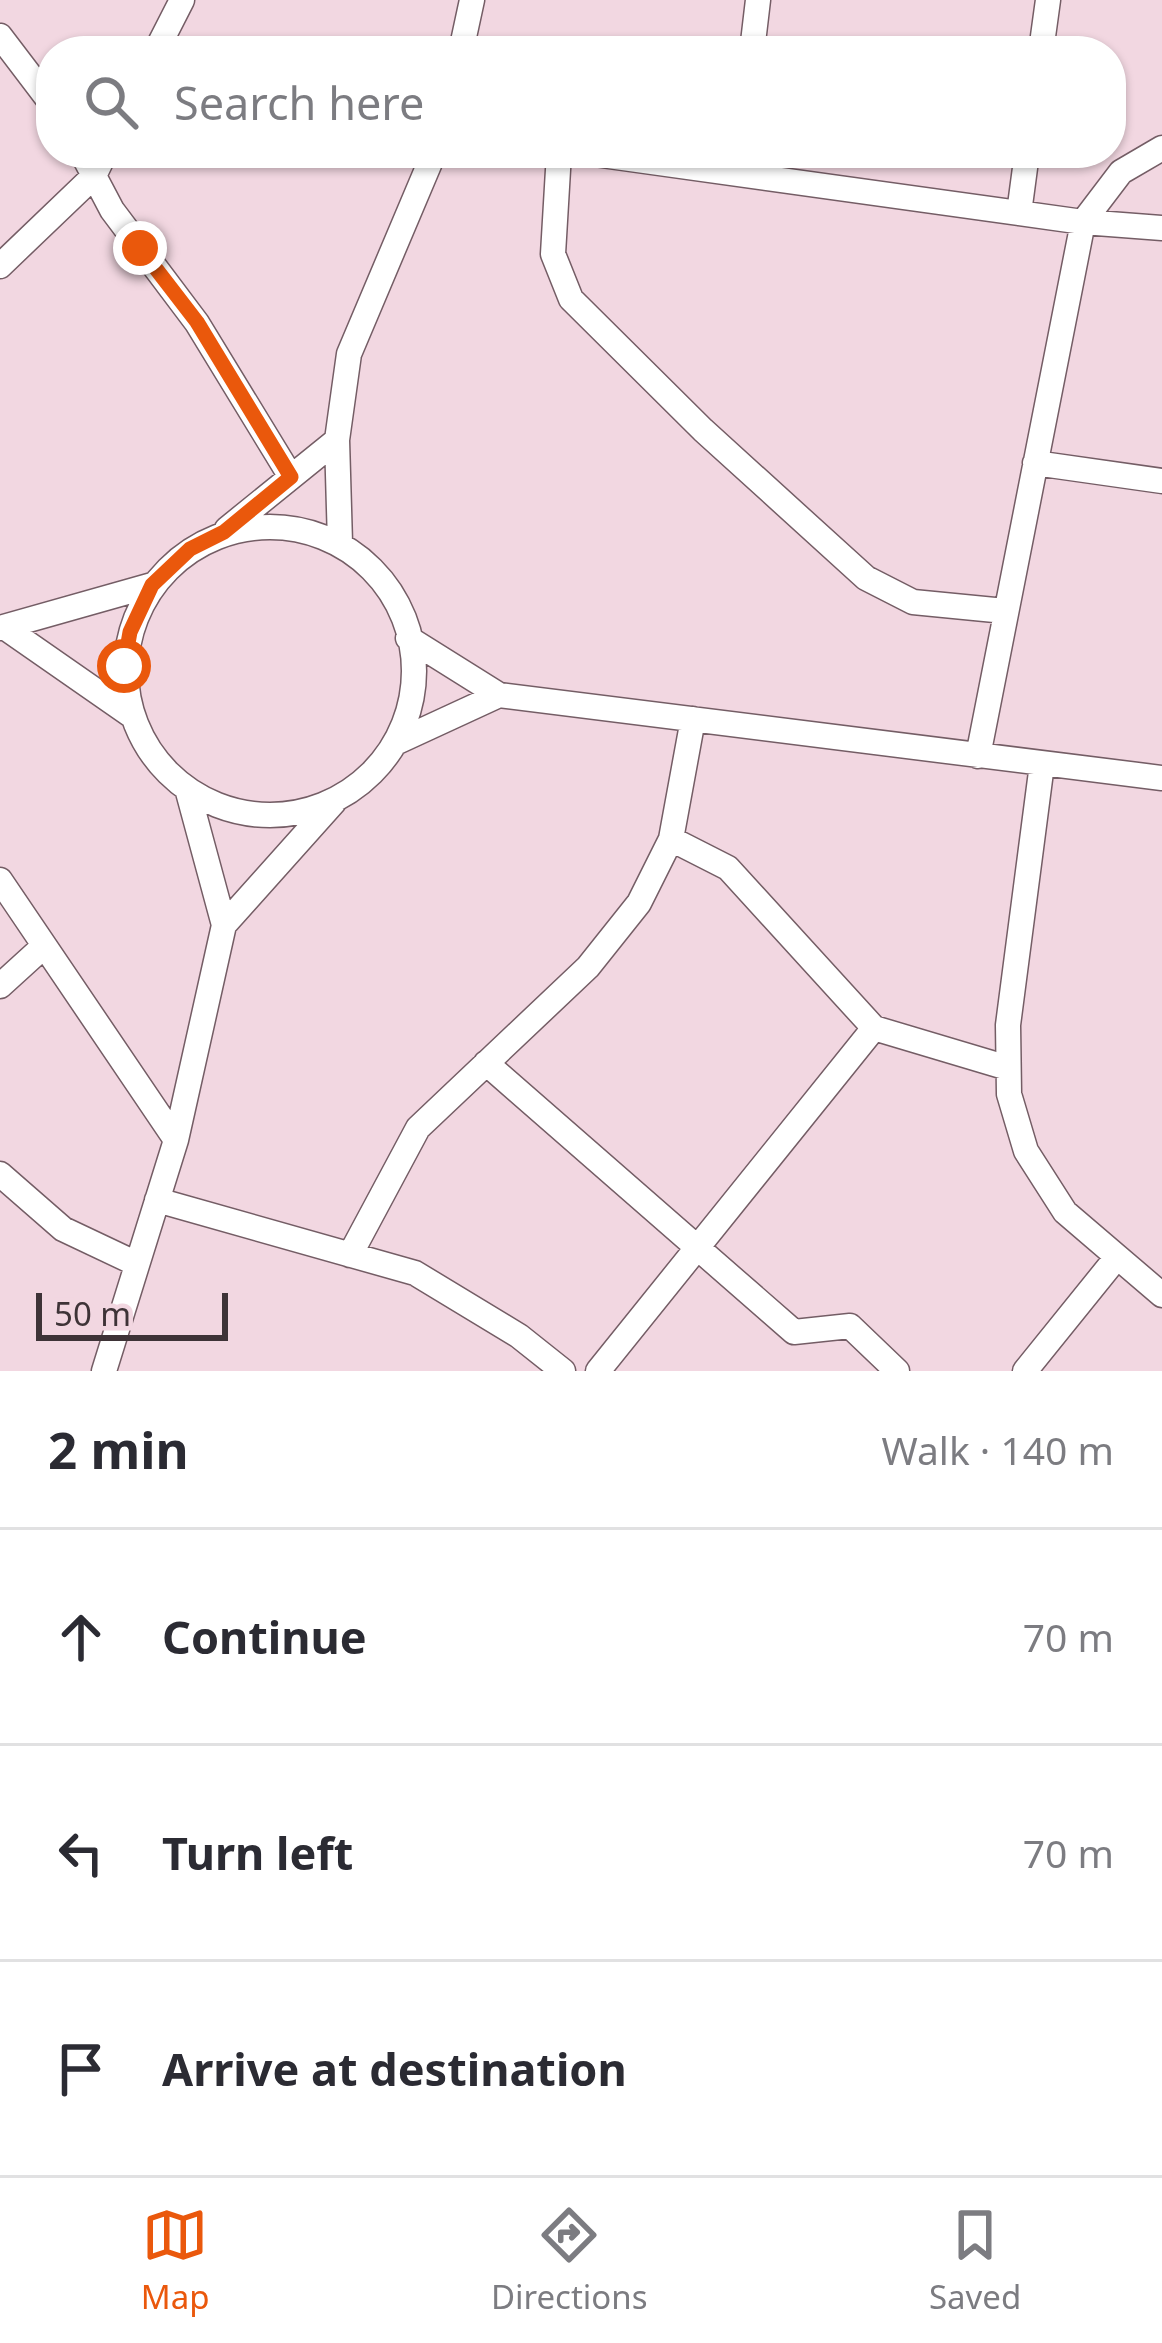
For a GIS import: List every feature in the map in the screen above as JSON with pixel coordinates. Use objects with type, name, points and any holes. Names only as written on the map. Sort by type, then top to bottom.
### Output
[{"type":"street","points":[[164,36],[182,0]]},
{"type":"street","points":[[464,36],[472,0]]},
{"type":"street","points":[[754,36],[758,0]]},
{"type":"street","points":[[1043,36],[1048,0]]},
{"type":"street","points":[[0,35],[36,83]]},
{"type":"street","points":[[978,756],[1083,222],[1121,172],[1162,148]]},
{"type":"street","points":[[0,266],[88,168]]},
{"type":"street","points":[[97,168],[112,210],[197,322],[291,477]]},
{"type":"street","points":[[340,543],[337,440],[349,354],[428,168]]},
{"type":"street","points":[[558,168],[554,254],[571,299],[703,430],[866,578],[913,602],[1006,611]]},
{"type":"street","points":[[763,168],[1019,213],[1162,228]]},
{"type":"street","points":[[1019,213],[1025,168]]},
{"type":"street","points":[[334,802],[287,816],[233,812],[188,791],[156,761],[132,716],[124,666],[130,632],[152,585],[190,549],[224,532],[337,440]]},
{"type":"street","points":[[1035,463],[1162,482]]},
{"type":"street","points":[[224,532],[275,525],[340,543],[379,574],[405,618],[414,689],[395,743],[371,776],[334,802],[224,925]]},
{"type":"street","points":[[4,628],[152,585]]},
{"type":"street","points":[[4,628],[132,716]]},
{"type":"street","points":[[408,638],[499,694],[1162,778]]},
{"type":"street","points":[[395,743],[499,694]]},
{"type":"street","points":[[350,1255],[418,1128],[588,968],[639,903],[671,839],[693,719]]},
{"type":"street","points":[[1042,764],[1008,1025],[1009,1094],[1026,1151],[1065,1212],[1162,1295]]},
{"type":"street","points":[[104,1371],[176,1140],[224,925],[188,791]]},
{"type":"street","points":[[671,839],[728,868],[874,1028],[1008,1068]]},
{"type":"street","points":[[0,880],[176,1140]]},
{"type":"street","points":[[0,986],[44,946]]},
{"type":"street","points":[[598,1371],[874,1028]]},
{"type":"street","points":[[486,1063],[794,1332],[850,1327],[897,1371]]},
{"type":"street","points":[[0,1174],[63,1229],[137,1264]]},
{"type":"street","points":[[158,1200],[415,1273],[519,1336],[563,1371]]},
{"type":"street","points":[[1025,1371],[1117,1257]]},
{"type":"route","points":[[124,666],[130,632],[152,585],[190,549],[224,532],[291,477],[197,322],[140,248]]}]
